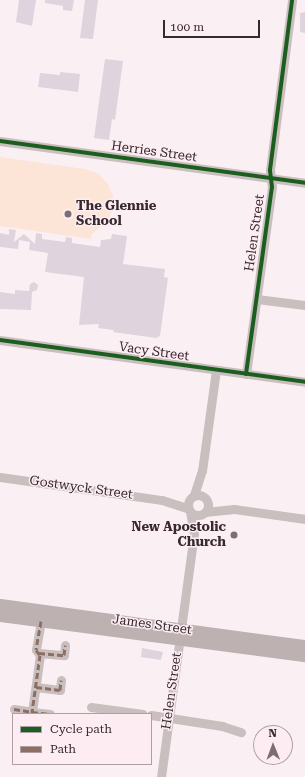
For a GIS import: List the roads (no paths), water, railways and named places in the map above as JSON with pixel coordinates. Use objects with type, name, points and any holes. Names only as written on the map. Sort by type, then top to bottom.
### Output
[{"type":"highway","name":"James Street","points":[[0,605],[305,655]]},
{"type":"highway","name":"James Street","points":[[0,615],[41,621],[305,646]]},
{"type":"street","name":"Helen Street","points":[[246,374],[257,299],[292,0]]},
{"type":"street","name":"Herries Street","points":[[0,141],[305,183]]},
{"type":"street","points":[[257,299],[305,305]]},
{"type":"street","name":"Vacy Street","points":[[0,340],[305,382]]},
{"type":"street","points":[[189,510],[192,497],[202,472],[216,370]]},
{"type":"street","points":[[202,472],[206,499],[234,509],[305,519]]},
{"type":"street","name":"Gostwyck Street","points":[[0,477],[162,500],[189,510],[204,513]]},
{"type":"street","name":"Gostwyck Street","points":[[162,500],[192,497],[206,499]]},
{"type":"street","name":"Helen Street","points":[[161,777],[194,534],[204,513],[206,499]]},
{"type":"street","points":[[204,513],[234,509]]},
{"type":"street","name":"Helen Street","points":[[189,510],[194,534]]},
{"type":"street","points":[[32,712],[36,687],[38,653],[36,650],[41,621]]},
{"type":"street","points":[[38,653],[64,654],[65,645]]},
{"type":"street","points":[[36,687],[60,690],[61,680]]},
{"type":"street","points":[[91,707],[136,713]]},
{"type":"street","points":[[14,709],[41,713]]},
{"type":"street","points":[[152,715],[241,732]]},
{"type":"place","name":"The Glennie School","points":[[68,214]]},
{"type":"place","name":"New Apostolic Church","points":[[234,535]]}]
